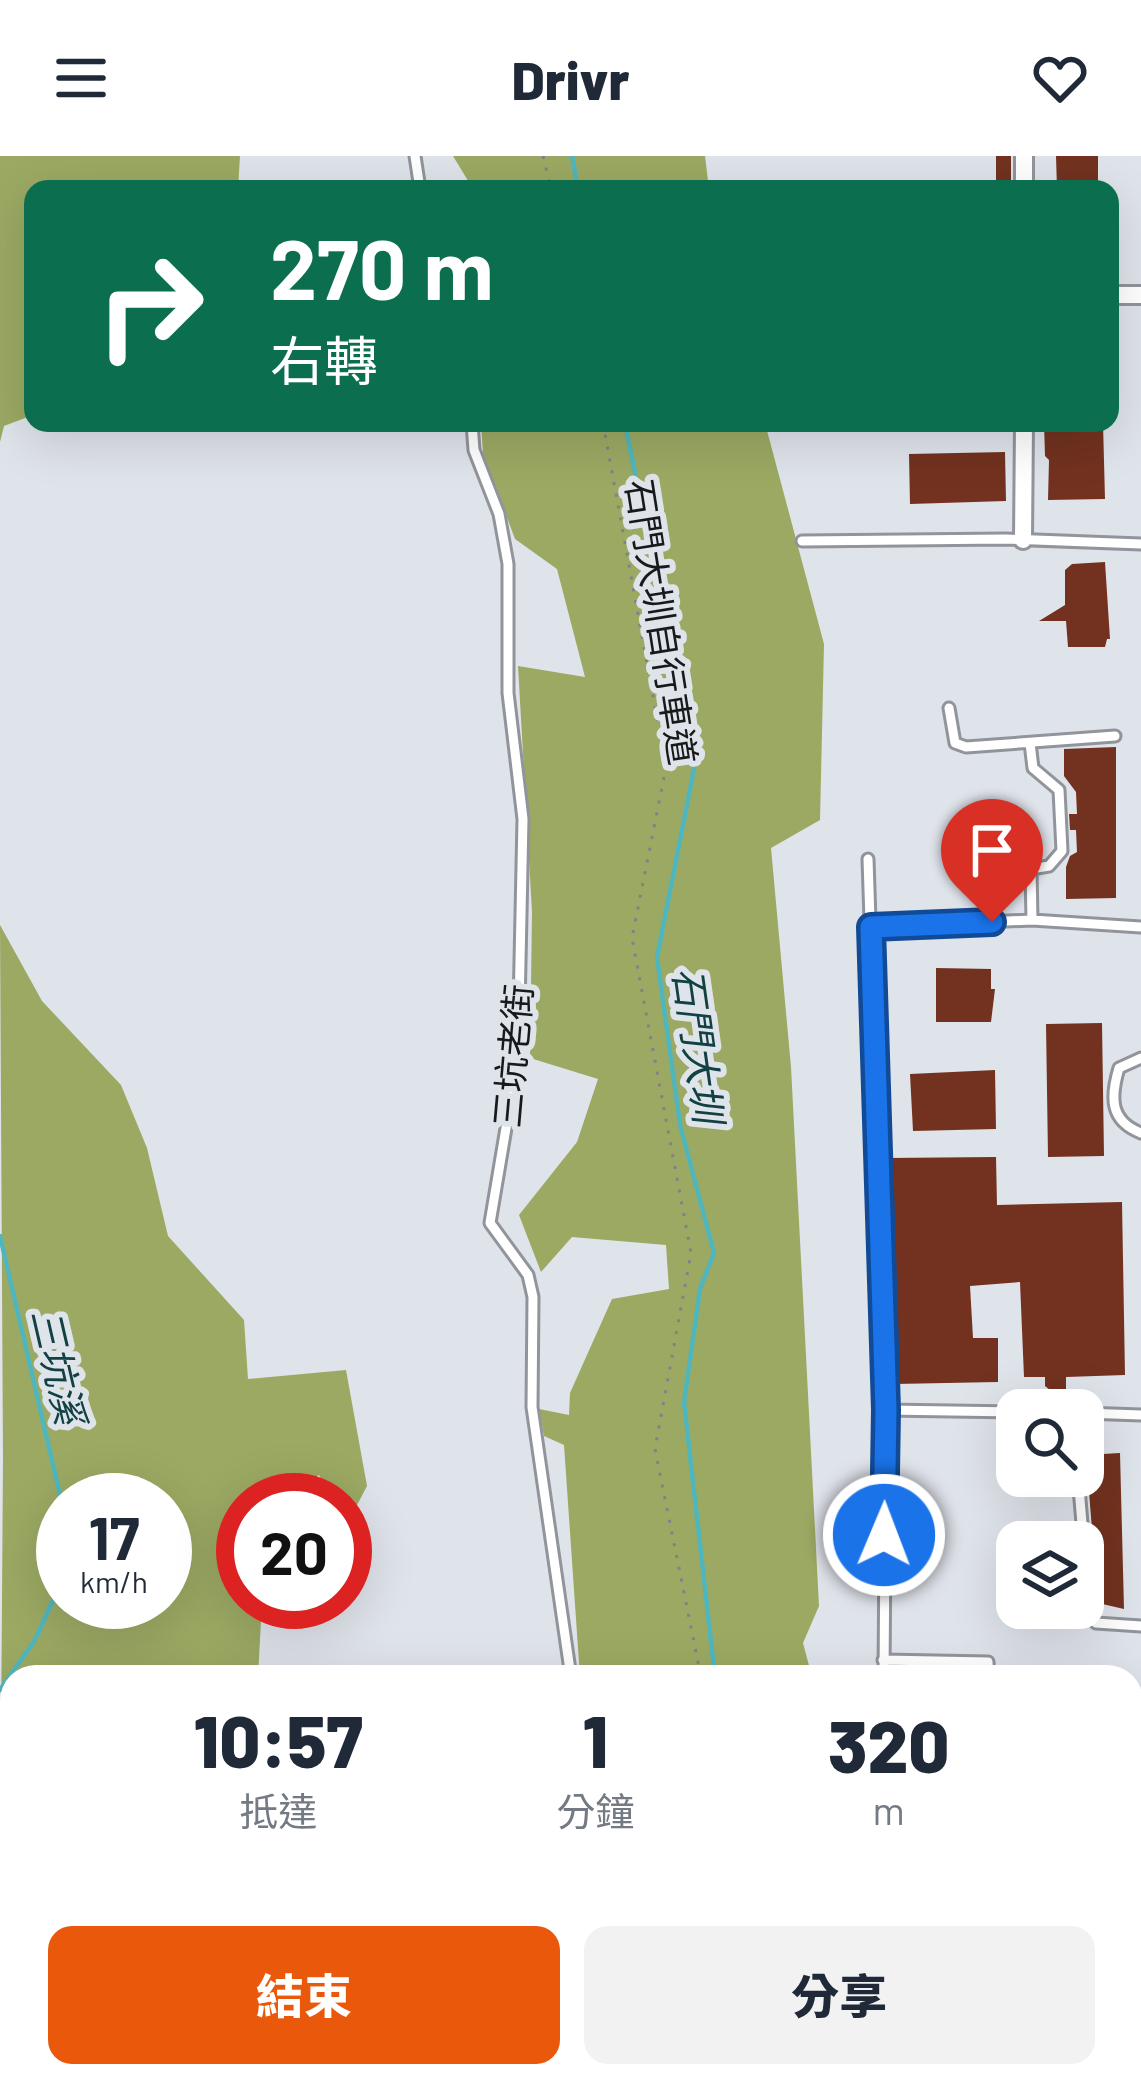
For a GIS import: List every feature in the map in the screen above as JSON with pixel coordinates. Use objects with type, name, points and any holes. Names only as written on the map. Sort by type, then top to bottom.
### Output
[{"type":"street","points":[[1023,540],[1024,432]]},
{"type":"lane","name":"三坑老街","points":[[473,432],[499,514],[508,564],[508,693],[523,819],[518,1057],[490,1223],[528,1275],[533,1297],[532,1407],[569,1665]]},
{"type":"lane","points":[[802,542],[1141,544]]},
{"type":"lane","points":[[949,708],[955,743],[966,748],[1115,736]]},
{"type":"lane","points":[[1030,743],[1033,767],[1058,790],[1062,851],[1049,866],[1031,869],[1032,920]]},
{"type":"lane","points":[[868,859],[886,1410],[883,1665]]},
{"type":"lane","points":[[871,927],[1032,920],[1141,927]]},
{"type":"lane","points":[[1141,1058],[1119,1068],[1114,1086],[1114,1112],[1125,1126],[1141,1133]]},
{"type":"lane","points":[[886,1410],[996,1412]]},
{"type":"lane","points":[[1104,1414],[1141,1415]]},
{"type":"lane","points":[[1080,1497],[1090,1618],[1096,1623],[1141,1626]]},
{"type":"lane","points":[[883,1660],[988,1665]]},
{"type":"path","name":"石門大圳自行車道","points":[[605,432],[666,767],[632,938],[691,1253],[655,1449],[699,1665]]},
{"type":"green space","points":[[0,156],[240,156],[239,180],[24,180],[24,418],[4,426],[0,442]]},
{"type":"green space","points":[[453,156],[705,156],[708,180],[468,180]]},
{"type":"green space","points":[[482,432],[767,432],[824,644],[820,820],[771,848],[791,1067],[819,1606],[803,1643],[809,1665],[579,1665],[564,1445],[544,1436],[539,1409],[569,1415],[570,1393],[612,1299],[669,1289],[666,1245],[572,1237],[541,1272],[519,1215],[577,1142],[598,1079],[530,1058],[532,912],[518,666],[585,677],[557,569],[515,539],[483,453]]},
{"type":"green space","points":[[0,925],[42,1001],[121,1085],[147,1148],[168,1236],[244,1320],[248,1379],[346,1370],[365,1473],[216,1473],[216,1629],[261,1629],[259,1665],[2,1665]]},
{"type":"building","points":[[996,156],[1011,156],[1011,180],[996,180]]},
{"type":"building","points":[[1056,156],[1098,156],[1098,180],[1057,180]]},
{"type":"building","points":[[1044,432],[1103,432],[1105,499],[1048,500],[1049,460]]},
{"type":"building","points":[[1005,452],[1006,501],[910,504],[909,454]]},
{"type":"building","points":[[1105,562],[1110,639],[1105,647],[1068,647],[1066,621],[1039,621],[1065,605],[1065,570],[1072,564]]},
{"type":"building","points":[[1116,747],[1116,898],[1066,899],[1066,867],[1077,852],[1069,814],[1077,814],[1076,792],[1064,776],[1064,749]]},
{"type":"building","points":[[936,968],[991,969],[991,989],[995,989],[991,1022],[936,1022]]},
{"type":"building","points":[[1102,1023],[1104,1156],[1048,1157],[1046,1024]]},
{"type":"building","points":[[995,1070],[996,1129],[913,1131],[910,1074]]},
{"type":"building","points":[[996,1157],[997,1205],[1122,1202],[1125,1375],[1066,1377],[1066,1389],[1049,1389],[1045,1377],[1024,1377],[1020,1282],[970,1286],[973,1338],[998,1338],[998,1382],[894,1384],[895,1296],[891,1297],[887,1158]]},
{"type":"building","points":[[1120,1453],[1124,1609],[1104,1604],[1104,1521],[1091,1521],[1089,1497],[1104,1497],[1104,1454]]},
{"type":"waterway","name":"石門大圳","points":[[572,156],[576,180]]},
{"type":"waterway","name":"石門大圳","points":[[627,432],[694,769],[657,957],[680,1125],[714,1253],[700,1289],[684,1402],[714,1665]]},
{"type":"waterway","name":"三坑溪","points":[[0,1236],[55,1473]]},
{"type":"waterway","name":"三坑溪","points":[[18,1665],[40,1629]]},
{"type":"route","points":[[884,1535],[886,1410],[871,927],[992,922]]}]
